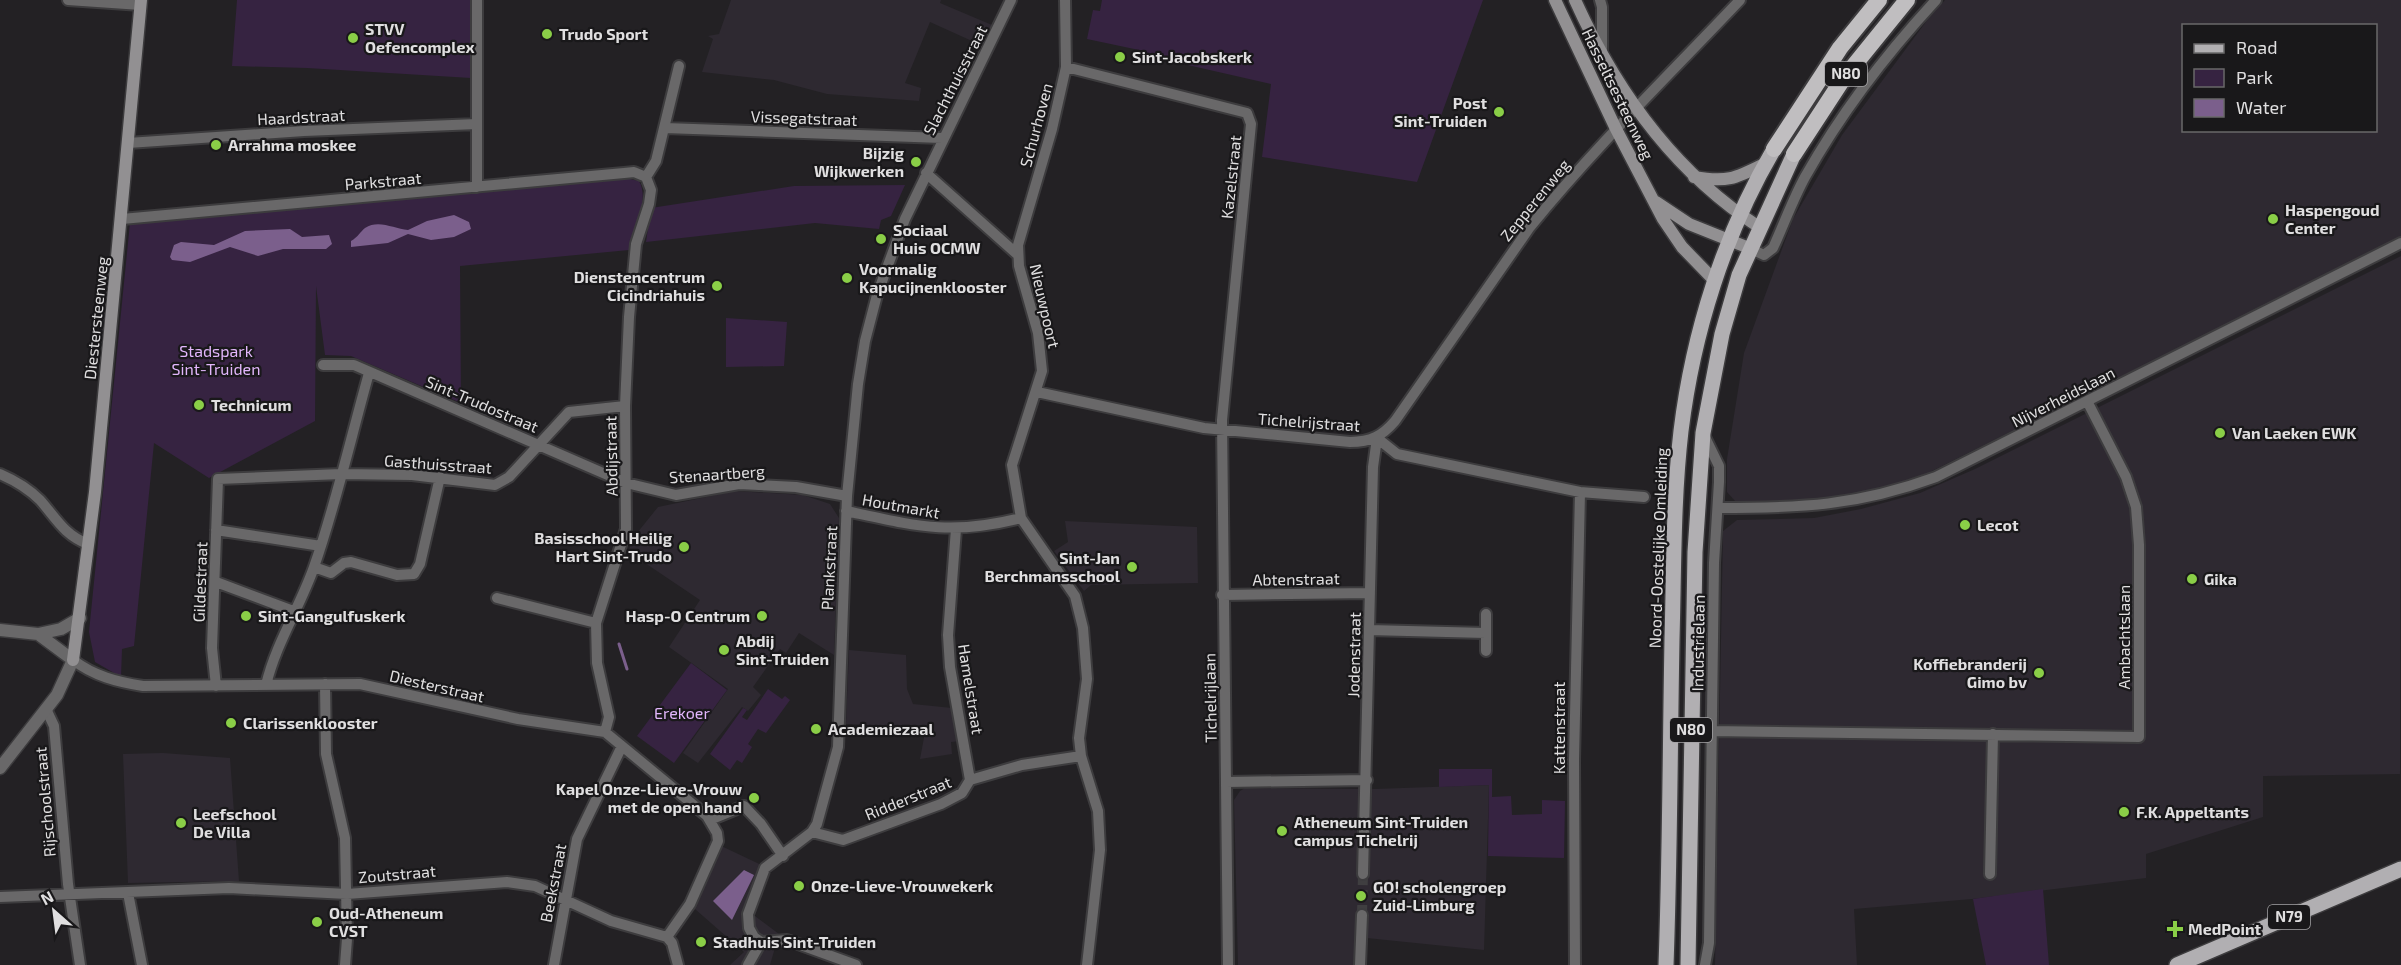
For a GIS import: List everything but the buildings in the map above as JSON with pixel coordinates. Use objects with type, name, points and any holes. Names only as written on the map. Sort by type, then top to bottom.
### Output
[{"type":"highway","name":"N80","points":[[1770,156],[1826,67],[1879,0]]},
{"type":"highway","name":"N80","points":[[1794,154],[1843,78],[1907,0]]},
{"type":"main road","name":"Hasseltsesteenweg","points":[[1555,0],[1616,129],[1655,201],[1682,247],[1715,280]]},
{"type":"main road","name":"Hasseltsesteenweg","points":[[1575,0],[1602,51],[1657,138],[1693,177],[1759,227]]},
{"type":"main road","name":"Diestersteenweg","points":[[73,660],[80,618],[122,219],[141,2]]},
{"type":"main road","name":"N80","points":[[1688,965],[1695,552],[1703,433],[1722,334],[1749,248],[1794,154]]},
{"type":"main road","points":[[1693,177],[1727,181],[1745,175],[1770,156]]},
{"type":"main road","name":"Noord-Oostelijke Omleiding","points":[[1665,965],[1681,430],[1692,367],[1715,280],[1740,214],[1770,156]]},
{"type":"main road","name":"Hasseltsesteenweg","points":[[1655,201],[1679,219],[1749,248]]},
{"type":"main road","name":"N79","points":[[2176,965],[2401,869]]},
{"type":"street","points":[[68,0],[141,2]]},
{"type":"street","points":[[477,0],[477,187]]},
{"type":"street","name":"Slachthuisstraat","points":[[847,496],[858,384],[865,341],[892,249],[942,138],[1011,0]]},
{"type":"street","name":"Schurhoven","points":[[1018,255],[1018,245],[1052,129],[1066,67],[1065,0]]},
{"type":"street","points":[[1600,0],[1602,51]]},
{"type":"street","name":"Zepperenweg","points":[[1377,438],[1395,420],[1530,227],[1616,129],[1740,0]]},
{"type":"street","points":[[1749,248],[1764,255],[1773,248],[1805,178],[1823,149],[1888,56],[1936,0]]},
{"type":"street","points":[[646,177],[656,161],[679,66]]},
{"type":"street","name":"Kazelstraat","points":[[1066,67],[1247,113],[1251,124],[1222,430]]},
{"type":"street","name":"Haardstraat","points":[[128,143],[304,131],[477,124]]},
{"type":"street","name":"Vissegatstraat","points":[[665,128],[942,138]]},
{"type":"street","name":"Parkstraat","points":[[122,219],[634,172],[646,177]]},
{"type":"street","name":"Nieuwpoort","points":[[926,173],[1018,255],[1042,352],[1042,371],[1037,392],[1016,447],[1012,465],[1022,518]]},
{"type":"street","name":"Abdijstraat","points":[[605,732],[609,717],[597,663],[596,623],[626,529],[625,406],[632,279],[636,244],[649,204],[651,190],[646,177]]},
{"type":"street","name":"Nijverheidslaan","points":[[1718,508],[1818,506],[1907,487],[1936,477],[2401,243]]},
{"type":"street","name":"Sint-Trudostraat","points":[[323,365],[354,365],[626,483]]},
{"type":"street","points":[[266,685],[280,641],[296,612],[321,546],[369,373]]},
{"type":"street","name":"Tichelrijstraat","points":[[1037,392],[1222,430],[1350,442],[1364,442],[1377,438],[1397,454],[1580,492],[1644,496]]},
{"type":"street","name":"Ambachtslaan","points":[[1711,731],[2139,737],[2139,545],[2136,507],[2126,477],[2087,401]]},
{"type":"street","name":"Gasthuisstraat","points":[[218,479],[341,474],[440,477],[495,485],[509,477],[569,412],[625,406]]},
{"type":"street","name":"Tichelrijlaan","points":[[1222,430],[1222,595],[1228,965]]},
{"type":"street","name":"Industrielaan","points":[[1703,433],[1719,466],[1714,563],[1709,933],[1705,965]]},
{"type":"street","name":"Jodenstraat","points":[[1364,874],[1373,467],[1377,438]]},
{"type":"street","points":[[0,474],[39,499],[63,530],[73,538],[88,544]]},
{"type":"street","points":[[314,567],[332,573],[344,562],[351,562],[397,575],[414,574],[420,564],[440,477]]},
{"type":"street","name":"Gildestraat","points":[[216,686],[212,648],[218,479]]},
{"type":"street","name":"Stenaartberg","points":[[626,483],[676,495],[739,484],[796,487],[847,496]]},
{"type":"street","name":"Kattenstraat","points":[[1575,965],[1574,760],[1580,492]]},
{"type":"street","name":"Plankstraat","points":[[761,942],[749,928],[748,914],[765,868],[812,832],[820,814],[838,747],[847,496]]},
{"type":"street","name":"Houtmarkt","points":[[846,511],[910,526],[956,529],[988,526],[1022,518]]},
{"type":"street","points":[[1022,518],[1070,586],[1079,607],[1087,679],[1079,738],[1081,756],[1098,811],[1100,850],[1087,965]]},
{"type":"street","name":"Hamelstraat","points":[[956,529],[948,635],[950,667],[970,780]]},
{"type":"street","points":[[216,530],[321,546]]},
{"type":"street","points":[[216,582],[296,612]]},
{"type":"street","name":"Abtenstraat","points":[[1222,595],[1370,593]]},
{"type":"street","points":[[497,598],[596,623]]},
{"type":"street","points":[[1486,614],[1486,651]]},
{"type":"street","points":[[0,630],[38,634],[61,629],[80,618]]},
{"type":"street","points":[[1369,630],[1486,633]]},
{"type":"street","points":[[0,768],[46,710],[67,678],[73,660],[38,634]]},
{"type":"street","name":"Diesterstraat","points":[[73,660],[86,669],[115,682],[143,686],[360,684],[518,719],[605,732]]},
{"type":"street","points":[[325,684],[326,754],[345,838],[347,894],[345,965]]},
{"type":"street","name":"Rijschoolstraat","points":[[46,710],[54,726],[70,895],[80,965]]},
{"type":"street","points":[[605,732],[712,824],[718,841],[690,904],[667,937],[672,943],[678,965]]},
{"type":"street","points":[[1990,874],[1993,734]]},
{"type":"street","name":"Beekstraat","points":[[554,965],[577,839],[622,746]]},
{"type":"street","name":"Ridderstraat","points":[[812,832],[843,840],[919,813],[962,793],[970,780],[1022,765],[1081,756]]},
{"type":"street","points":[[1226,782],[1367,780]]},
{"type":"street","points":[[712,824],[744,806],[761,824],[783,856]]},
{"type":"street","name":"Zoutstraat","points":[[0,897],[240,888],[347,894],[507,882],[535,886],[567,898],[574,904],[611,921],[667,937]]},
{"type":"street","points":[[123,894],[142,965]]},
{"type":"street","points":[[1360,965],[1362,915]]},
{"type":"street","points":[[748,965],[761,942],[777,939],[793,941],[856,965]]},
{"type":"shaded area","points":[[731,0],[941,0],[940,3],[992,25],[983,46],[930,22],[905,83],[921,88],[919,101],[827,94],[774,80],[702,72],[713,39],[708,36],[719,34]]},
{"type":"shaded area","points":[[1945,0],[2401,0],[2401,237],[1928,473],[1874,491],[1802,502],[1744,504],[1735,501],[1727,492],[1727,459],[1744,353],[1793,219],[1842,135],[1928,19]]},
{"type":"shaded area","points":[[2401,256],[2400,774],[2263,776],[2263,817],[2146,854],[2146,878],[1972,899],[1854,909],[1857,965],[1715,965],[1723,531],[1737,520],[1814,518],[1861,509],[1920,493],[1975,469]]},
{"type":"shaded area","name":"Hasp-O Centrum","points":[[735,491],[803,495],[830,504],[839,518],[834,655],[799,633],[786,653],[780,649],[753,687],[761,695],[748,711],[742,707],[698,763],[683,753],[728,689],[669,647],[700,600],[648,565],[627,556],[633,538],[658,507]]},
{"type":"shaded area","name":"Sint-Jan Berchmansschool","points":[[1065,521],[1197,527],[1198,583],[1091,585],[1084,591],[1054,551],[1068,542]]},
{"type":"shaded area","points":[[849,650],[906,655],[907,689],[913,704],[952,708],[960,741],[951,742],[952,754],[920,759],[926,727],[846,724]]},
{"type":"shaded area","name":"Leefschool De Villa","points":[[163,753],[230,758],[239,881],[128,883],[123,754]]},
{"type":"shaded area","name":"GO! scholengroep Zuid-Limburg","points":[[1489,785],[1484,950],[1357,937],[1356,965],[1238,965],[1234,800],[1240,791],[1245,788],[1375,789]]},
{"type":"shaded area","points":[[715,843],[770,869],[751,913],[779,934],[770,965],[730,965],[744,952],[687,902]]},
{"type":"green space","name":"STVV Oefencomplex","points":[[237,0],[472,0],[471,78],[232,66]]},
{"type":"green space","points":[[1102,0],[1483,0],[1417,182],[1262,157],[1271,84],[1157,58],[1139,50],[1087,39],[1093,10],[1100,11]]},
{"type":"green space","name":"Stadspark Sint-Truiden","points":[[625,178],[639,181],[643,197],[629,250],[460,266],[461,403],[351,356],[325,355],[316,286],[315,421],[209,478],[154,443],[134,646],[122,649],[121,677],[95,662],[89,632],[130,223]]},
{"type":"green space","points":[[905,185],[891,216],[881,220],[879,229],[815,223],[646,242],[651,208],[794,186]]},
{"type":"green space","points":[[726,318],[787,322],[784,366],[726,367]]},
{"type":"green space","name":"Erekoer","points":[[691,663],[727,690],[674,763],[637,736]]},
{"type":"green space","points":[[768,689],[782,699],[785,696],[790,700],[766,733],[758,729],[748,744],[752,747],[742,763],[737,760],[730,770],[710,754],[743,708],[747,710],[742,717],[747,720]]},
{"type":"green space","points":[[1439,769],[1492,769],[1492,797],[1511,796],[1512,815],[1542,814],[1542,800],[1565,801],[1564,858],[1488,856],[1489,785],[1439,787]]},
{"type":"green space","points":[[2043,889],[2049,965],[1986,965],[1973,899]]},
{"type":"water","points":[[454,215],[469,222],[471,229],[454,237],[431,240],[408,234],[388,243],[351,247],[351,241],[370,225],[381,224],[408,230],[427,221]]},
{"type":"water","points":[[290,229],[302,237],[329,235],[332,244],[326,249],[283,249],[258,256],[230,247],[190,262],[172,260],[170,257],[174,245],[181,242],[214,245],[245,231]]},
{"type":"water","points":[[744,870],[754,875],[732,920],[713,901]]},
{"type":"waterway","points":[[619,644],[627,669]]},
{"type":"tunnel","points":[[1362,915],[1363,874]]},
{"type":"place","name":"Trudo Sport","points":[[547,34]]},
{"type":"place","name":"STVV Oefencomplex","points":[[353,38]]},
{"type":"place","name":"Sint-Jacobskerk","points":[[1120,57]]},
{"type":"place","name":"Post Sint-Truiden","points":[[1499,112]]},
{"type":"place","name":"Arrahma moskee","points":[[216,145]]},
{"type":"place","name":"Bijzig Wijkwerken","points":[[916,162]]},
{"type":"place","name":"Haspengoud Center","points":[[2273,219]]},
{"type":"place","name":"Sociaal Huis OCMW","points":[[881,239]]},
{"type":"place","name":"Voormalig Kapucijnenklooster","points":[[847,278]]},
{"type":"place","name":"Dienstencentrum Cicindriahuis","points":[[717,286]]},
{"type":"place","name":"Technicum","points":[[199,405]]},
{"type":"place","name":"Van Laeken EWK","points":[[2220,433]]},
{"type":"place","name":"Lecot","points":[[1965,525]]},
{"type":"place","name":"Basisschool Heilig Hart Sint-Trudo","points":[[684,547]]},
{"type":"place","name":"Sint-Jan Berchmansschool","points":[[1132,567]]},
{"type":"place","name":"Gika","points":[[2192,579]]},
{"type":"place","name":"Sint-Gangulfuskerk","points":[[246,616]]},
{"type":"place","name":"Hasp-O Centrum","points":[[762,616]]},
{"type":"place","name":"Abdij Sint-Truiden","points":[[724,650]]},
{"type":"place","name":"Koffiebranderij Gimo bv","points":[[2039,673]]},
{"type":"place","name":"Clarissenklooster","points":[[231,723]]},
{"type":"place","name":"Academiezaal","points":[[816,729]]},
{"type":"place","name":"Kapel Onze-Lieve-Vrouw met de open hand","points":[[754,798]]},
{"type":"place","name":"F.K. Appeltants","points":[[2124,812]]},
{"type":"place","name":"Leefschool De Villa","points":[[181,823]]},
{"type":"place","name":"Atheneum Sint-Truiden campus Tichelrij","points":[[1282,831]]},
{"type":"place","name":"Onze-Lieve-Vrouwekerk","points":[[799,886]]},
{"type":"place","name":"GO! scholengroep Zuid-Limburg","points":[[1361,896]]},
{"type":"place","name":"Oud-Atheneum CVST","points":[[317,922]]},
{"type":"place","name":"MedPoint","points":[[2175,929]]},
{"type":"place","name":"Stadhuis Sint-Truiden","points":[[701,942]]}]
